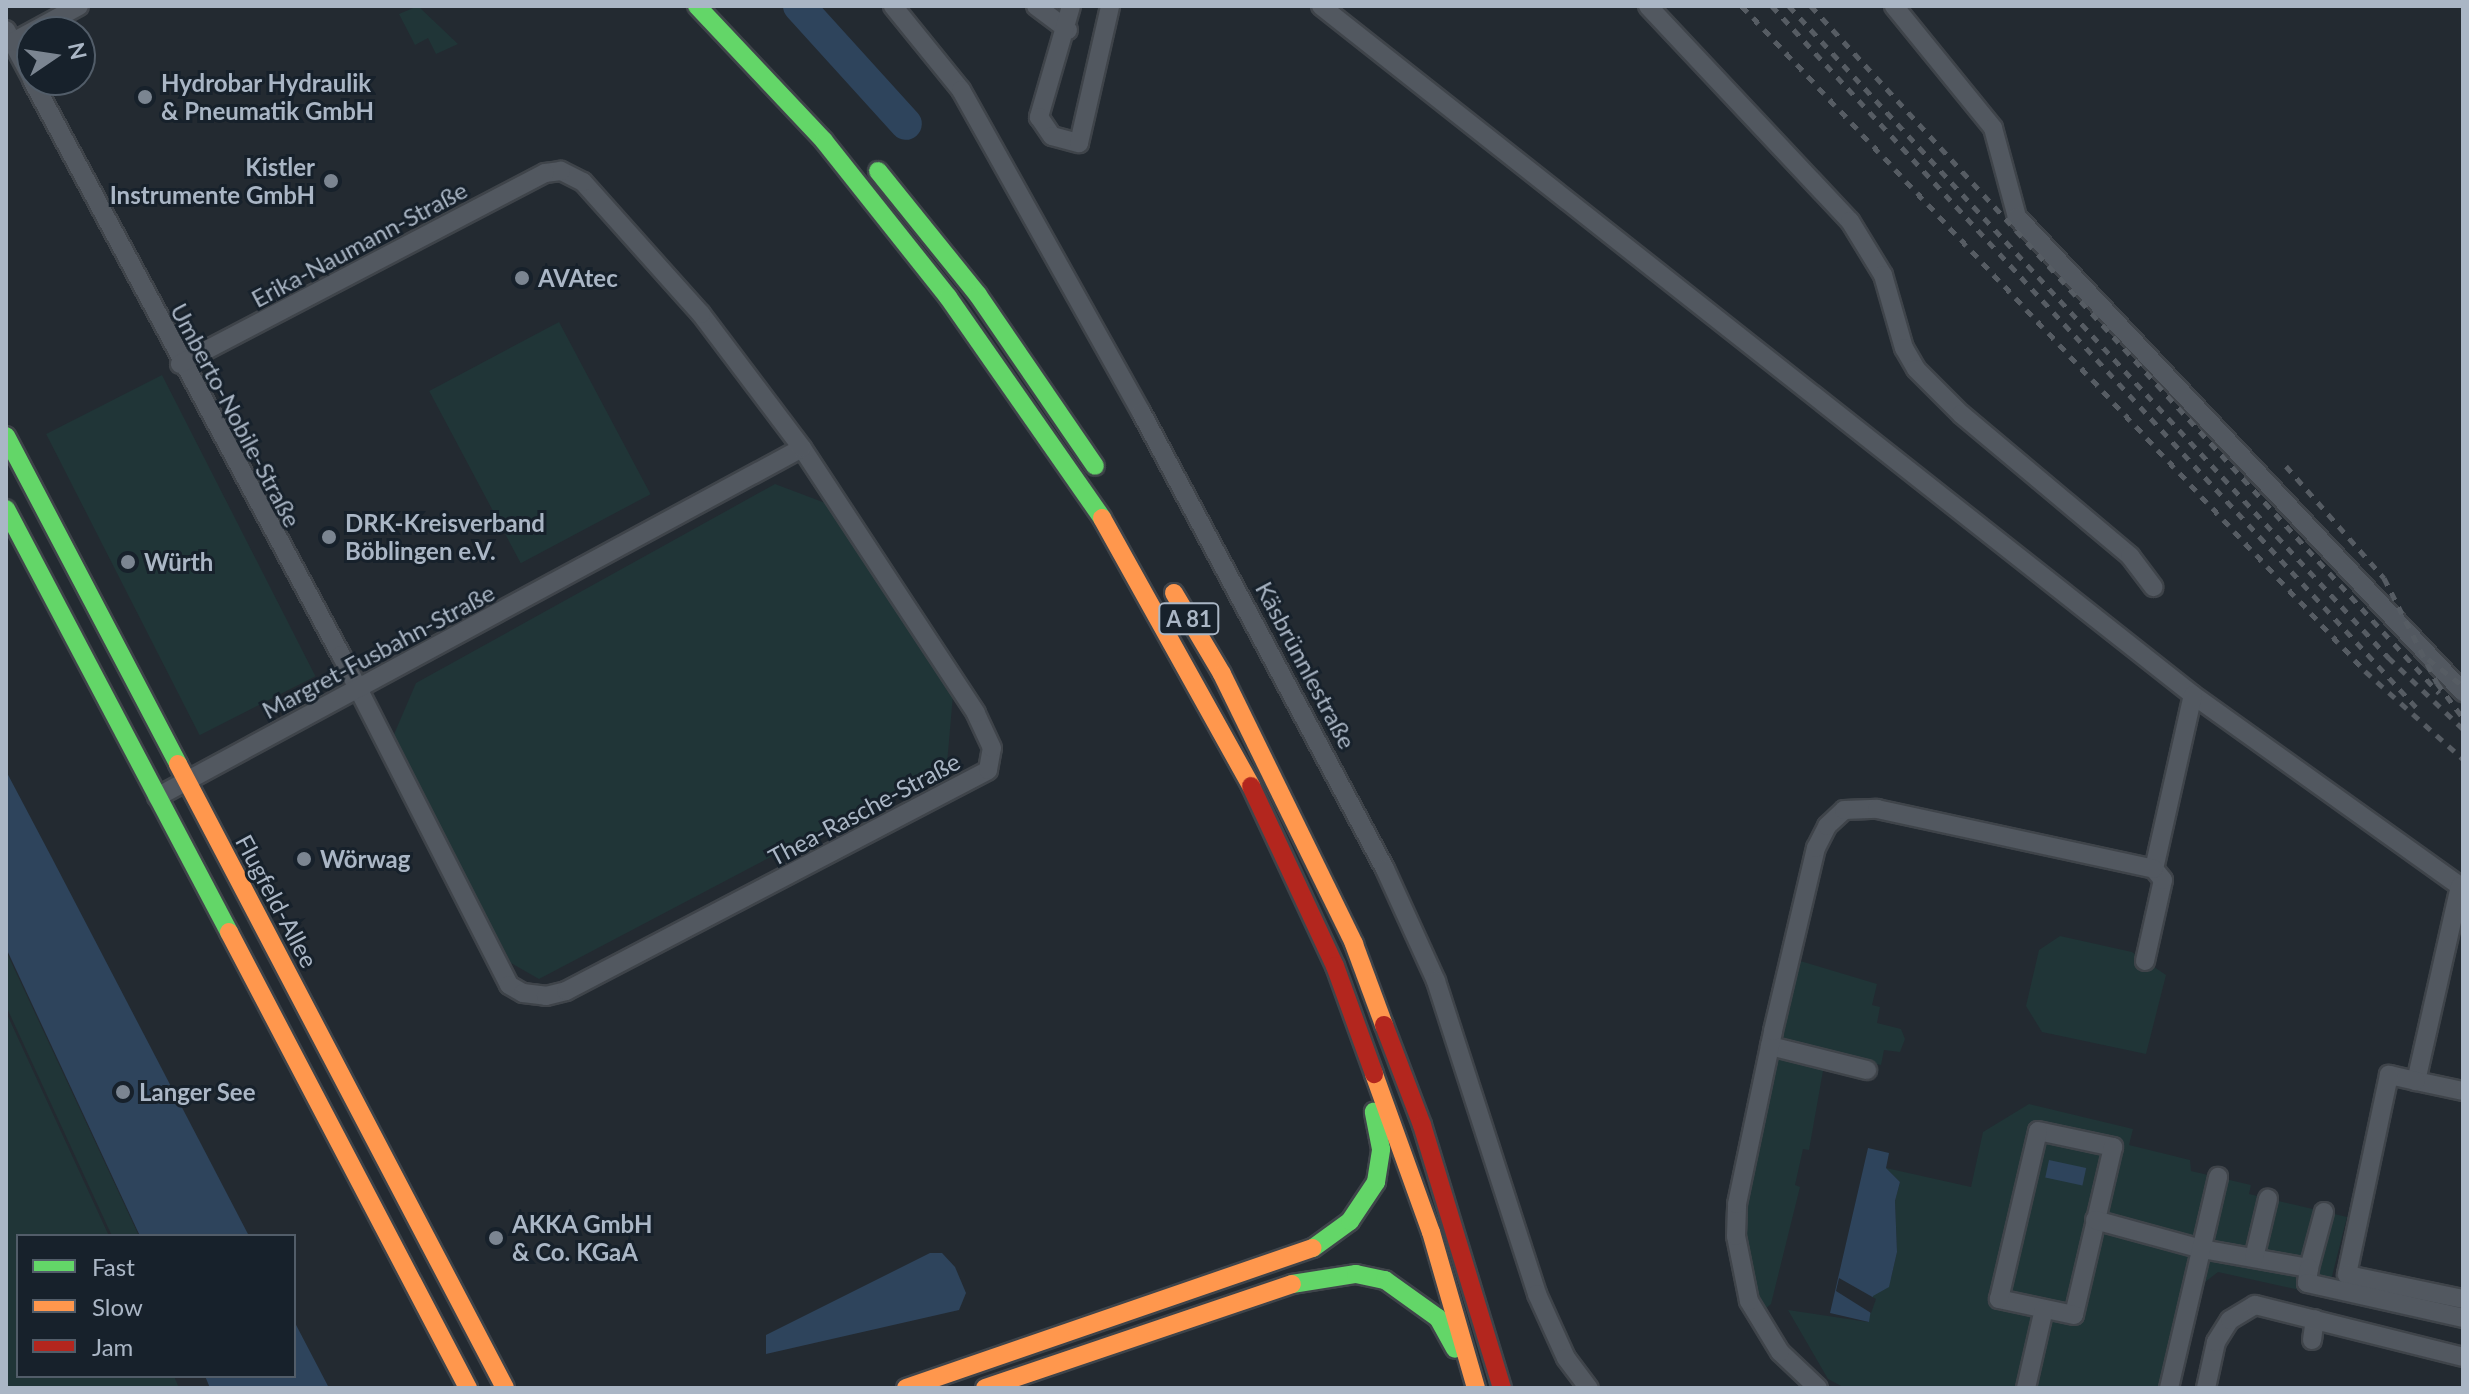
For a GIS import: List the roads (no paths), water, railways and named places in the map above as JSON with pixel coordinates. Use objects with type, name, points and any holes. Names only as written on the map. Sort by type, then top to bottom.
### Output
[{"type":"main road","name":"A 81","points":[[697,6],[862,187],[1043,429],[1175,642],[1313,915],[1397,1133],[1475,1388]]},
{"type":"main road","points":[[867,159],[978,295],[1106,484]]},
{"type":"main road","name":"Flugfeld-Allee","points":[[6,436],[505,1388]]},
{"type":"main road","points":[[6,509],[468,1388]]},
{"type":"main road","name":"A 81","points":[[1163,574],[1222,674],[1354,944],[1422,1125],[1502,1388]]},
{"type":"main road","points":[[107,701],[128,700],[136,685]]},
{"type":"main road","points":[[198,876],[205,860],[227,858]]},
{"type":"main road","points":[[903,1388],[1299,1255],[1350,1221],[1376,1182],[1380,1132],[1313,915]]},
{"type":"main road","points":[[985,1388],[1279,1286],[1356,1274],[1395,1285],[1438,1318],[1475,1388]]},
{"type":"main road","points":[[1485,1328],[1509,1388]]},
{"type":"street","points":[[9,36],[79,6]]},
{"type":"street","name":"Käsbrünnlestraße","points":[[893,6],[969,104],[1172,467],[1385,869],[1436,981],[1537,1294],[1566,1358],[1589,1388]]},
{"type":"street","points":[[1036,6],[1068,30]]},
{"type":"street","points":[[1071,6],[1068,30],[1039,117],[1052,136],[1079,143],[1110,6]]},
{"type":"street","points":[[1321,6],[2193,695],[2460,886],[2416,1081]]},
{"type":"street","points":[[1648,6],[1850,221],[1873,253],[1916,369],[1961,414],[2130,556],[2153,587]]},
{"type":"street","points":[[1900,9],[1993,128],[2017,217],[2463,692]]},
{"type":"street","name":"Umberto-Nobile-Straße","points":[[40,96],[180,364],[357,688],[509,985]]},
{"type":"street","points":[[1781,151],[1801,155]]},
{"type":"street","name":"Erika-Naumann-Straße","points":[[180,364],[545,173],[561,171],[583,182],[701,314],[802,448]]},
{"type":"street","name":"Margret-Fusbahn-Straße","points":[[157,797],[802,448]]},
{"type":"street","name":"Thea-Rasche-Straße","points":[[509,985],[546,996],[566,991],[988,770],[992,748],[976,713],[802,448]]},
{"type":"street","points":[[2154,869],[2193,695]]},
{"type":"street","points":[[1818,1388],[1780,1352],[1749,1301],[1736,1236],[1737,1204],[1770,1046],[1816,848],[1827,826],[1844,810],[1877,809],[2154,869],[2163,880],[2145,961]]},
{"type":"street","points":[[1770,1046],[1867,1070]]},
{"type":"street","points":[[2463,1091],[2389,1075],[2347,1275],[2463,1299]]},
{"type":"street","points":[[2038,1131],[2113,1147],[2074,1315],[2044,1309],[1999,1299],[2038,1131]]},
{"type":"street","points":[[2169,1388],[2218,1177]]},
{"type":"street","points":[[2254,1258],[2268,1199]]},
{"type":"street","points":[[2324,1212],[2307,1283],[2463,1318]]},
{"type":"street","points":[[2095,1220],[2202,1249],[2309,1268]]},
{"type":"street","points":[[2206,1388],[2216,1342],[2230,1320],[2255,1305],[2315,1319],[2423,1357],[2463,1357]]},
{"type":"street","points":[[2026,1388],[2044,1309]]},
{"type":"street","points":[[2312,1340],[2315,1319]]},
{"type":"water","name":"Langer See","points":[[6,771],[248,1234],[139,1234],[6,948]]},
{"type":"water","points":[[1868,1148],[1889,1153],[1886,1168],[1900,1182],[1895,1201],[1897,1252],[1889,1287],[1873,1296],[1869,1322],[1830,1313]]},
{"type":"water","points":[[2049,1160],[2086,1168],[2082,1186],[2045,1178]]},
{"type":"water","points":[[930,1253],[942,1253],[955,1267],[966,1293],[959,1310],[766,1354],[766,1335]]},
{"type":"water","points":[[296,1325],[329,1388],[210,1388],[206,1378],[296,1378]]},
{"type":"waterway","points":[[799,6],[906,124]]},
{"type":"railway","points":[[1742,6],[2365,671],[2463,759]]},
{"type":"railway","points":[[1772,6],[2416,707]]},
{"type":"railway","points":[[1789,6],[2388,657],[2463,729]]},
{"type":"railway","points":[[1811,6],[2439,693]]},
{"type":"railway","points":[[2286,466],[2384,578],[2437,683],[2463,718]]},
{"type":"railway","points":[[2428,659],[2463,686]]},
{"type":"place","name":"Hydrobar Hydraulik & Pneumatik GmbH","points":[[145,97]]},
{"type":"place","name":"Kistler Instrumente GmbH","points":[[331,181]]},
{"type":"place","name":"AVAtec","points":[[522,278]]},
{"type":"place","name":"DRK-Kreisverband Böblingen e.V.","points":[[329,537]]},
{"type":"place","name":"Würth","points":[[128,562]]},
{"type":"place","name":"Wörwag","points":[[304,859]]},
{"type":"place","name":"Langer See","points":[[123,1092]]},
{"type":"place","name":"AKKA GmbH & Co. KGaA","points":[[496,1238]]}]
